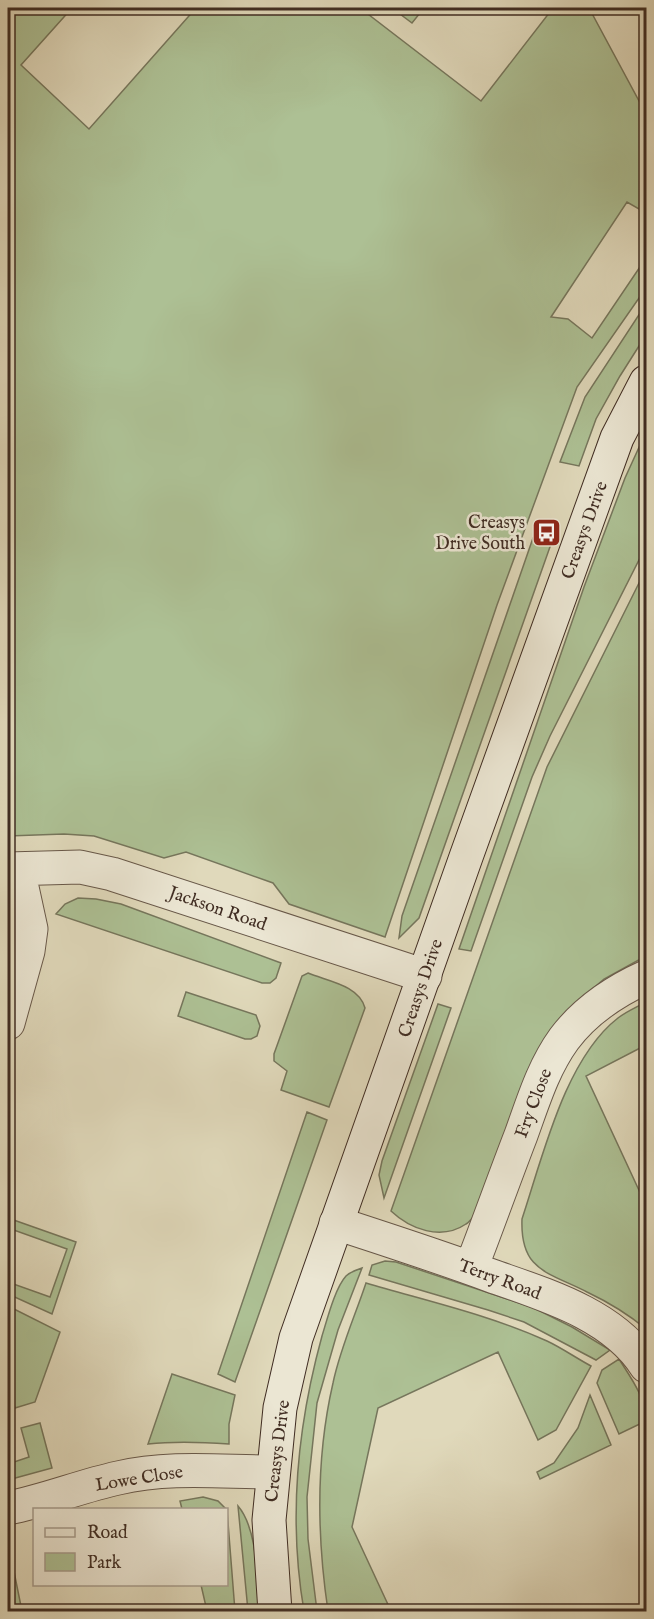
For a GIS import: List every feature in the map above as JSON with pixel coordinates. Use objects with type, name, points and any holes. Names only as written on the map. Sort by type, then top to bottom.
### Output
[{"type":"street","name":"Creasys Drive","points":[[275,1611],[269,1520],[280,1407],[296,1338],[466,856],[617,438],[646,382]]},
{"type":"street","name":"Jackson Road","points":[[13,869],[80,867],[112,874],[425,976]]},
{"type":"street","points":[[8,1023],[28,951],[31,929],[13,869]]},
{"type":"street","name":"Fry Close","points":[[471,1268],[538,1087],[551,1058],[564,1038],[584,1017],[628,985],[646,976]]},
{"type":"street","name":"Terry Road","points":[[336,1223],[554,1298],[611,1331],[631,1347],[646,1366]]},
{"type":"street","name":"Lowe Close","points":[[8,1508],[34,1503],[119,1478],[173,1470],[273,1472]]},
{"type":"green space","points":[[8,8],[72,8],[21,65],[89,129],[196,8],[360,8],[481,101],[553,8],[589,8],[646,114],[646,199],[639,209],[627,202],[551,317],[568,319],[592,338],[646,258],[646,288],[577,387],[497,605],[385,937],[289,904],[273,883],[186,852],[164,858],[94,836],[64,834],[8,836]]},
{"type":"green space","points":[[392,8],[424,8],[412,23]]},
{"type":"green space","points":[[646,304],[646,335],[596,419],[579,466],[560,462],[585,397]]},
{"type":"green space","points":[[646,432],[646,546],[550,736],[532,777],[471,951],[459,949],[584,587],[625,478]]},
{"type":"green space","points":[[533,538],[551,544],[419,918],[399,938],[402,916]]},
{"type":"green space","points":[[646,569],[646,956],[604,979],[569,1009],[479,1210],[466,1224],[446,1232],[416,1228],[391,1211],[547,767]]},
{"type":"green space","points":[[78,898],[121,904],[281,963],[276,978],[270,983],[262,983],[56,914],[65,904]]},
{"type":"green space","points":[[308,973],[349,989],[362,1000],[365,1008],[329,1107],[281,1090],[287,1071],[274,1061],[274,1054],[302,976]]},
{"type":"green space","points":[[186,992],[256,1015],[260,1026],[257,1036],[245,1039],[178,1016]]},
{"type":"green space","points":[[646,1002],[646,1045],[586,1076],[644,1201],[646,1200],[646,1329],[610,1304],[539,1268],[531,1260],[526,1250],[522,1219],[558,1110],[584,1058],[600,1036],[618,1018]]},
{"type":"green space","points":[[438,1004],[451,1008],[384,1198],[379,1175],[382,1161]]},
{"type":"green space","points":[[307,1112],[327,1120],[235,1382],[218,1374]]},
{"type":"green space","points":[[8,1218],[76,1242],[52,1314],[8,1294],[8,1282],[50,1297],[67,1249],[8,1228]]},
{"type":"green space","points":[[385,1261],[396,1262],[534,1308],[610,1350],[596,1360],[524,1322],[369,1275],[372,1265]]},
{"type":"green space","points":[[362,1268],[338,1330],[317,1403],[307,1497],[308,1539],[317,1611],[304,1611],[299,1576],[296,1507],[306,1404],[322,1336],[335,1296],[346,1276]]},
{"type":"green space","points":[[366,1283],[458,1309],[525,1332],[547,1341],[591,1366],[556,1430],[538,1440],[498,1352],[378,1408],[352,1527],[391,1611],[328,1611],[320,1526],[321,1468],[327,1411],[336,1370]]},
{"type":"green space","points":[[8,1306],[60,1332],[35,1402],[15,1408],[8,1383]]},
{"type":"green space","points":[[619,1359],[641,1396],[646,1421],[619,1434],[597,1383],[602,1370]]},
{"type":"green space","points":[[172,1374],[235,1395],[229,1424],[229,1444],[168,1442],[148,1444]]},
{"type":"green space","points":[[590,1395],[611,1445],[540,1479],[537,1472],[554,1463],[578,1428]]},
{"type":"green space","points":[[40,1423],[52,1468],[8,1480],[8,1464],[29,1457],[21,1428]]},
{"type":"green space","points":[[203,1497],[218,1501],[225,1508],[182,1508],[180,1501]]},
{"type":"green space","points":[[238,1506],[245,1516],[253,1541],[260,1611],[248,1611]]},
{"type":"green space","points":[[228,1523],[235,1611],[207,1611],[201,1586],[228,1586]]},
{"type":"green space","points":[[8,1542],[22,1611],[8,1611]]},
{"type":"place","name":"Creasys Drive South","points":[[546,532]]}]
